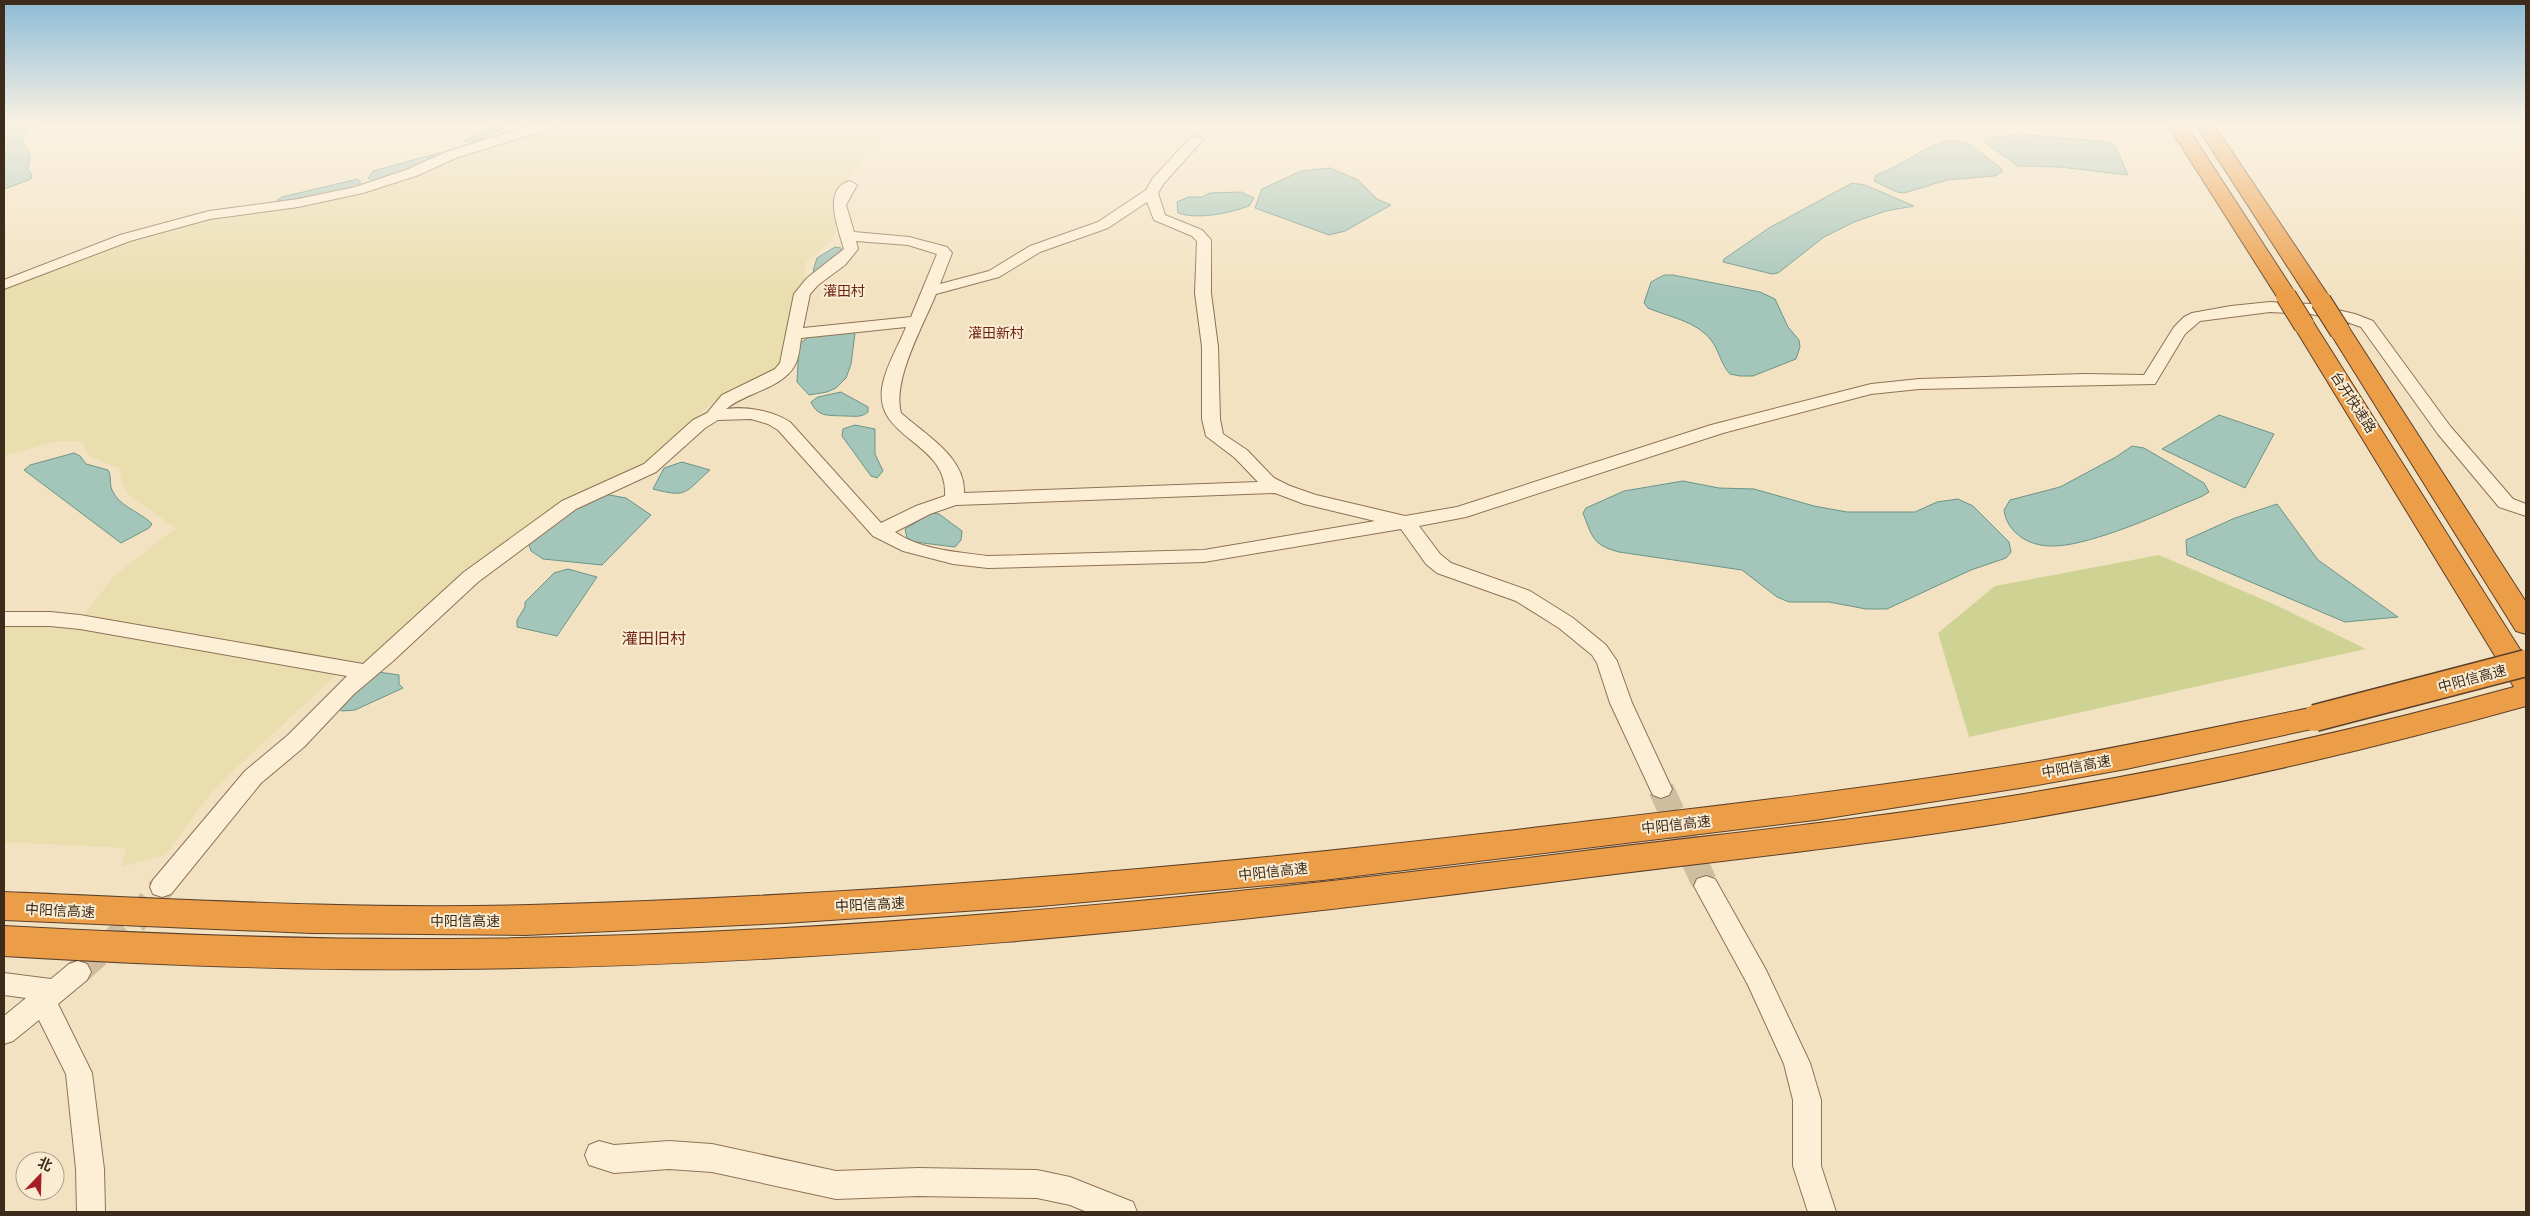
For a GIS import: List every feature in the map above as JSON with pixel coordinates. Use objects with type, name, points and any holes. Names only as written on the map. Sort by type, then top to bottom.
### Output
[{"type":"highway","name":"台开快速路","points":[[2213,182],[2389,459],[2526,682]]},
{"type":"highway","name":"台开快速路","points":[[2242,182],[2425,462],[2526,624]]},
{"type":"highway","points":[[2389,459],[2425,462]]},
{"type":"highway","name":"中阳信高速","points":[[4,906],[311,919],[525,920],[785,909],[1051,892],[1323,866],[1815,807],[2035,773],[2315,718],[2526,663]]},
{"type":"highway","points":[[4,941],[291,952],[511,953],[787,942],[1041,924],[1339,896],[1831,835],[2056,800],[2194,774],[2342,742],[2526,695]]},
{"type":"street","points":[[4,285],[125,238],[208,215],[298,203],[358,190],[384,182]]},
{"type":"street","points":[[929,292],[994,274],[1035,249],[1103,225],[1151,193],[1158,182]]},
{"type":"street","points":[[713,416],[727,399],[782,372],[788,364],[802,294],[808,285],[848,254],[851,249],[846,236],[839,201],[850,185]]},
{"type":"street","points":[[1151,193],[1159,217],[1196,233],[1204,240],[1203,293],[1210,347],[1213,434],[1241,454],[1268,482],[1311,500],[1405,522],[1418,536],[1433,559],[1444,568],[1523,596],[1566,623],[1599,650],[1607,661],[1621,703],[1661,789]]},
{"type":"street","points":[[846,236],[909,241],[944,251],[891,382],[891,410],[898,420],[944,461],[956,492],[954,499]]},
{"type":"street","points":[[162,886],[253,777],[296,741],[348,688],[471,577],[570,505],[650,468],[699,424],[713,416],[733,413],[752,414],[774,420],[784,426],[880,532],[910,547],[953,558],[988,562],[1204,556],[1459,513],[1717,429],[1818,401],[1871,389],[1939,383],[2085,379],[2149,380],[2177,336],[2190,320],[2237,308],[2308,310],[2348,316],[2367,324],[2444,430],[2500,496],[2506,503],[2526,510]]},
{"type":"street","points":[[795,334],[916,321]]},
{"type":"street","points":[[880,532],[922,510],[954,499],[1277,486]]},
{"type":"street","points":[[4,619],[73,621],[367,672]]},
{"type":"street","points":[[1706,886],[1757,978],[1797,1063],[1807,1100],[1807,1166],[1822,1212]]},
{"type":"street","points":[[4,1032],[78,972]]},
{"type":"street","points":[[4,984],[50,996]]},
{"type":"street","points":[[50,996],[79,1073],[90,1169],[91,1212]]},
{"type":"street","points":[[599,1156],[614,1159],[669,1155],[712,1158],[836,1185],[918,1182],[1037,1184],[1070,1191],[1123,1212]]},
{"type":"shaded area","points":[[370,182],[846,182],[835,195],[836,231],[831,242],[806,262],[804,280],[792,294],[791,325],[786,335],[785,357],[775,371],[731,388],[714,401],[643,466],[587,492],[364,669],[83,616],[115,575],[176,528],[129,496],[122,483],[119,468],[88,456],[82,441],[57,441],[4,456],[4,288],[99,248],[223,214],[297,204]]},
{"type":"shaded area","points":[[4,621],[90,629],[337,674],[214,789],[165,855],[122,867],[126,848],[4,842]]},
{"type":"green space","points":[[2159,555],[2278,606],[2366,649],[1969,737],[1938,633],[1995,586]]},
{"type":"water","points":[[4,182],[24,182],[4,189]]},
{"type":"water","points":[[346,182],[360,182],[362,186],[278,203],[277,200],[282,197]]},
{"type":"water","points":[[1278,182],[1360,182],[1377,199],[1391,205],[1345,231],[1329,235],[1255,208],[1262,189]]},
{"type":"water","points":[[1876,182],[1941,182],[1904,193],[1897,192]]},
{"type":"water","points":[[1852,183],[1865,185],[1914,206],[1886,211],[1854,222],[1824,237],[1778,273],[1772,274],[1723,262],[1724,259],[1769,228]]},
{"type":"water","points":[[1241,192],[1254,198],[1249,206],[1204,216],[1178,213],[1177,202],[1188,197],[1202,197],[1210,193]]},
{"type":"water","points":[[835,247],[841,248],[841,253],[816,272],[813,271],[817,258]]},
{"type":"water","points":[[1664,275],[1673,275],[1760,292],[1775,299],[1788,327],[1799,340],[1800,347],[1796,359],[1753,376],[1730,374],[1724,366],[1714,344],[1698,328],[1648,308],[1644,303],[1651,282]]},
{"type":"water","points":[[855,333],[851,364],[846,378],[836,388],[827,392],[809,395],[797,382],[799,344],[810,336]]},
{"type":"water","points":[[841,392],[868,407],[868,412],[857,416],[825,415],[817,411],[811,402],[818,397]]},
{"type":"water","points":[[2219,415],[2274,434],[2245,488],[2162,449]]},
{"type":"water","points":[[855,425],[875,429],[875,454],[883,471],[877,478],[871,476],[842,436],[843,429]]},
{"type":"water","points":[[2132,446],[2144,448],[2204,483],[2209,492],[2117,531],[2081,542],[2051,546],[2035,544],[2020,537],[2014,531],[2006,518],[2004,510],[2010,500],[2060,487],[2116,457]]},
{"type":"water","points":[[74,453],[80,456],[86,464],[108,470],[111,487],[115,495],[123,504],[149,521],[152,524],[149,528],[121,543],[24,470],[30,465]]},
{"type":"water","points":[[682,462],[710,470],[690,488],[680,493],[653,489],[664,468]]},
{"type":"water","points":[[1683,481],[1719,488],[1754,489],[1814,506],[1847,512],[1915,512],[1937,502],[1958,499],[1973,506],[2009,542],[2011,552],[2006,558],[1971,570],[1887,609],[1866,609],[1829,602],[1789,602],[1777,597],[1742,570],[1619,552],[1598,543],[1591,534],[1583,513],[1586,508],[1624,491]]},
{"type":"water","points":[[604,494],[626,498],[651,515],[602,565],[543,559],[531,551],[529,545],[531,541],[558,518]]},
{"type":"water","points":[[2277,504],[2318,560],[2398,617],[2345,622],[2187,555],[2186,540],[2235,518]]},
{"type":"water","points":[[931,513],[939,514],[962,531],[961,540],[955,547],[915,542],[907,538],[905,529]]},
{"type":"water","points":[[568,569],[597,577],[557,636],[517,627],[517,620],[525,607],[525,602],[554,573]]},
{"type":"water","points":[[378,672],[399,675],[399,684],[403,688],[355,710],[342,711],[337,708]]},
{"type":"tunnel","points":[[1661,789],[1706,886]]},
{"type":"tunnel","points":[[78,972],[135,921],[162,887]]},
{"type":"district","name":"灌田村","points":[[844,290]]},
{"type":"district","name":"灌田新村","points":[[996,332]]},
{"type":"district","name":"灌田旧村","points":[[654,637]]}]
